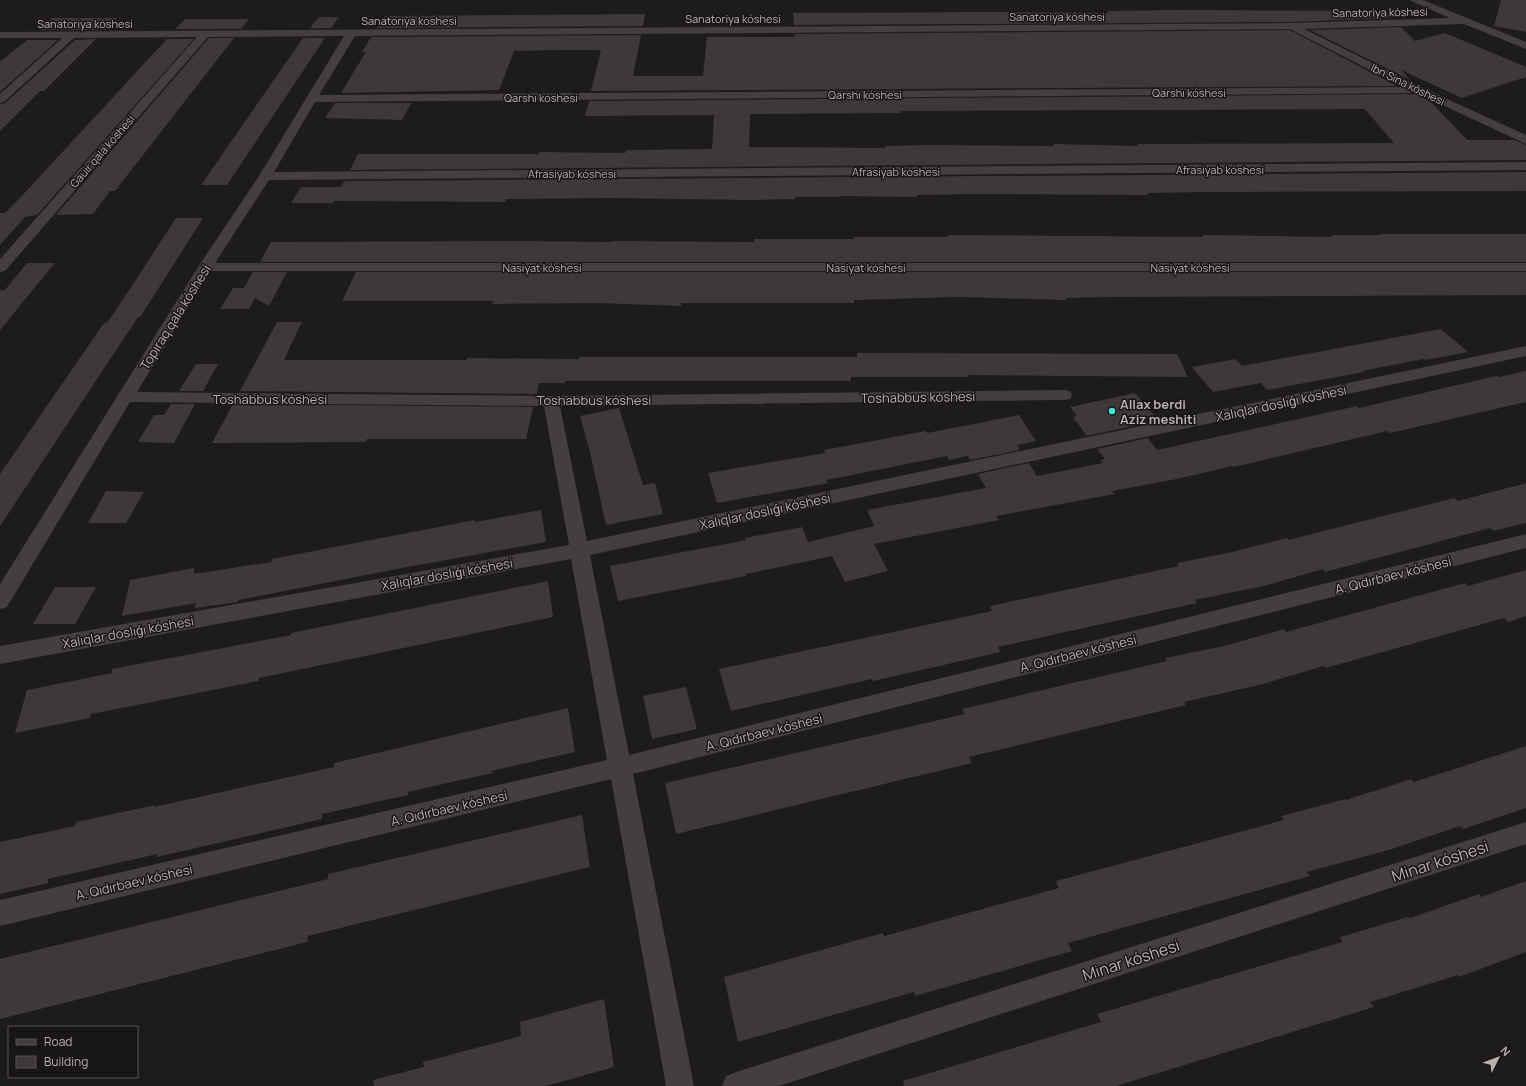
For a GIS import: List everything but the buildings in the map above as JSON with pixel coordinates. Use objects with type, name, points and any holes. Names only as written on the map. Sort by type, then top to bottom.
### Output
[{"type":"street","points":[[1414,0],[1526,46]]},
{"type":"street","name":"Sanatoriya kóshesi","points":[[0,35],[1291,26],[1465,21]]},
{"type":"street","name":"Ibn Sina kóshesi","points":[[1291,26],[1419,90],[1526,140]]},
{"type":"street","points":[[1490,31],[1526,38]]},
{"type":"street","name":"Topıraq qala kóshesi","points":[[0,601],[205,268],[265,176],[351,33]]},
{"type":"street","name":"Gauir qala kóshesi","points":[[0,268],[205,34]]},
{"type":"street","points":[[0,100],[71,35]]},
{"type":"street","name":"Qarshı kóshesi","points":[[311,99],[1419,90]]},
{"type":"street","name":"Afrasiyab kóshesi","points":[[265,176],[1526,166]]},
{"type":"street","name":"Nasiyat kóshesi","points":[[205,268],[1526,267]]},
{"type":"street","name":"Xalıqlar doslıǵı kóshesi","points":[[0,655],[579,550],[1526,351]]},
{"type":"street","name":"Toshabbus kóshesi","points":[[125,397],[551,401],[1064,395]]},
{"type":"street","points":[[551,401],[680,1086]]},
{"type":"street","name":"A. Qıdırbaev kóshesi","points":[[0,913],[620,768],[1526,542]]},
{"type":"street","name":"Minar kóshesi","points":[[736,1086],[1526,833]]},
{"type":"place","name":"Allax berdi Aziz meshiti","points":[[1112,411]]}]
